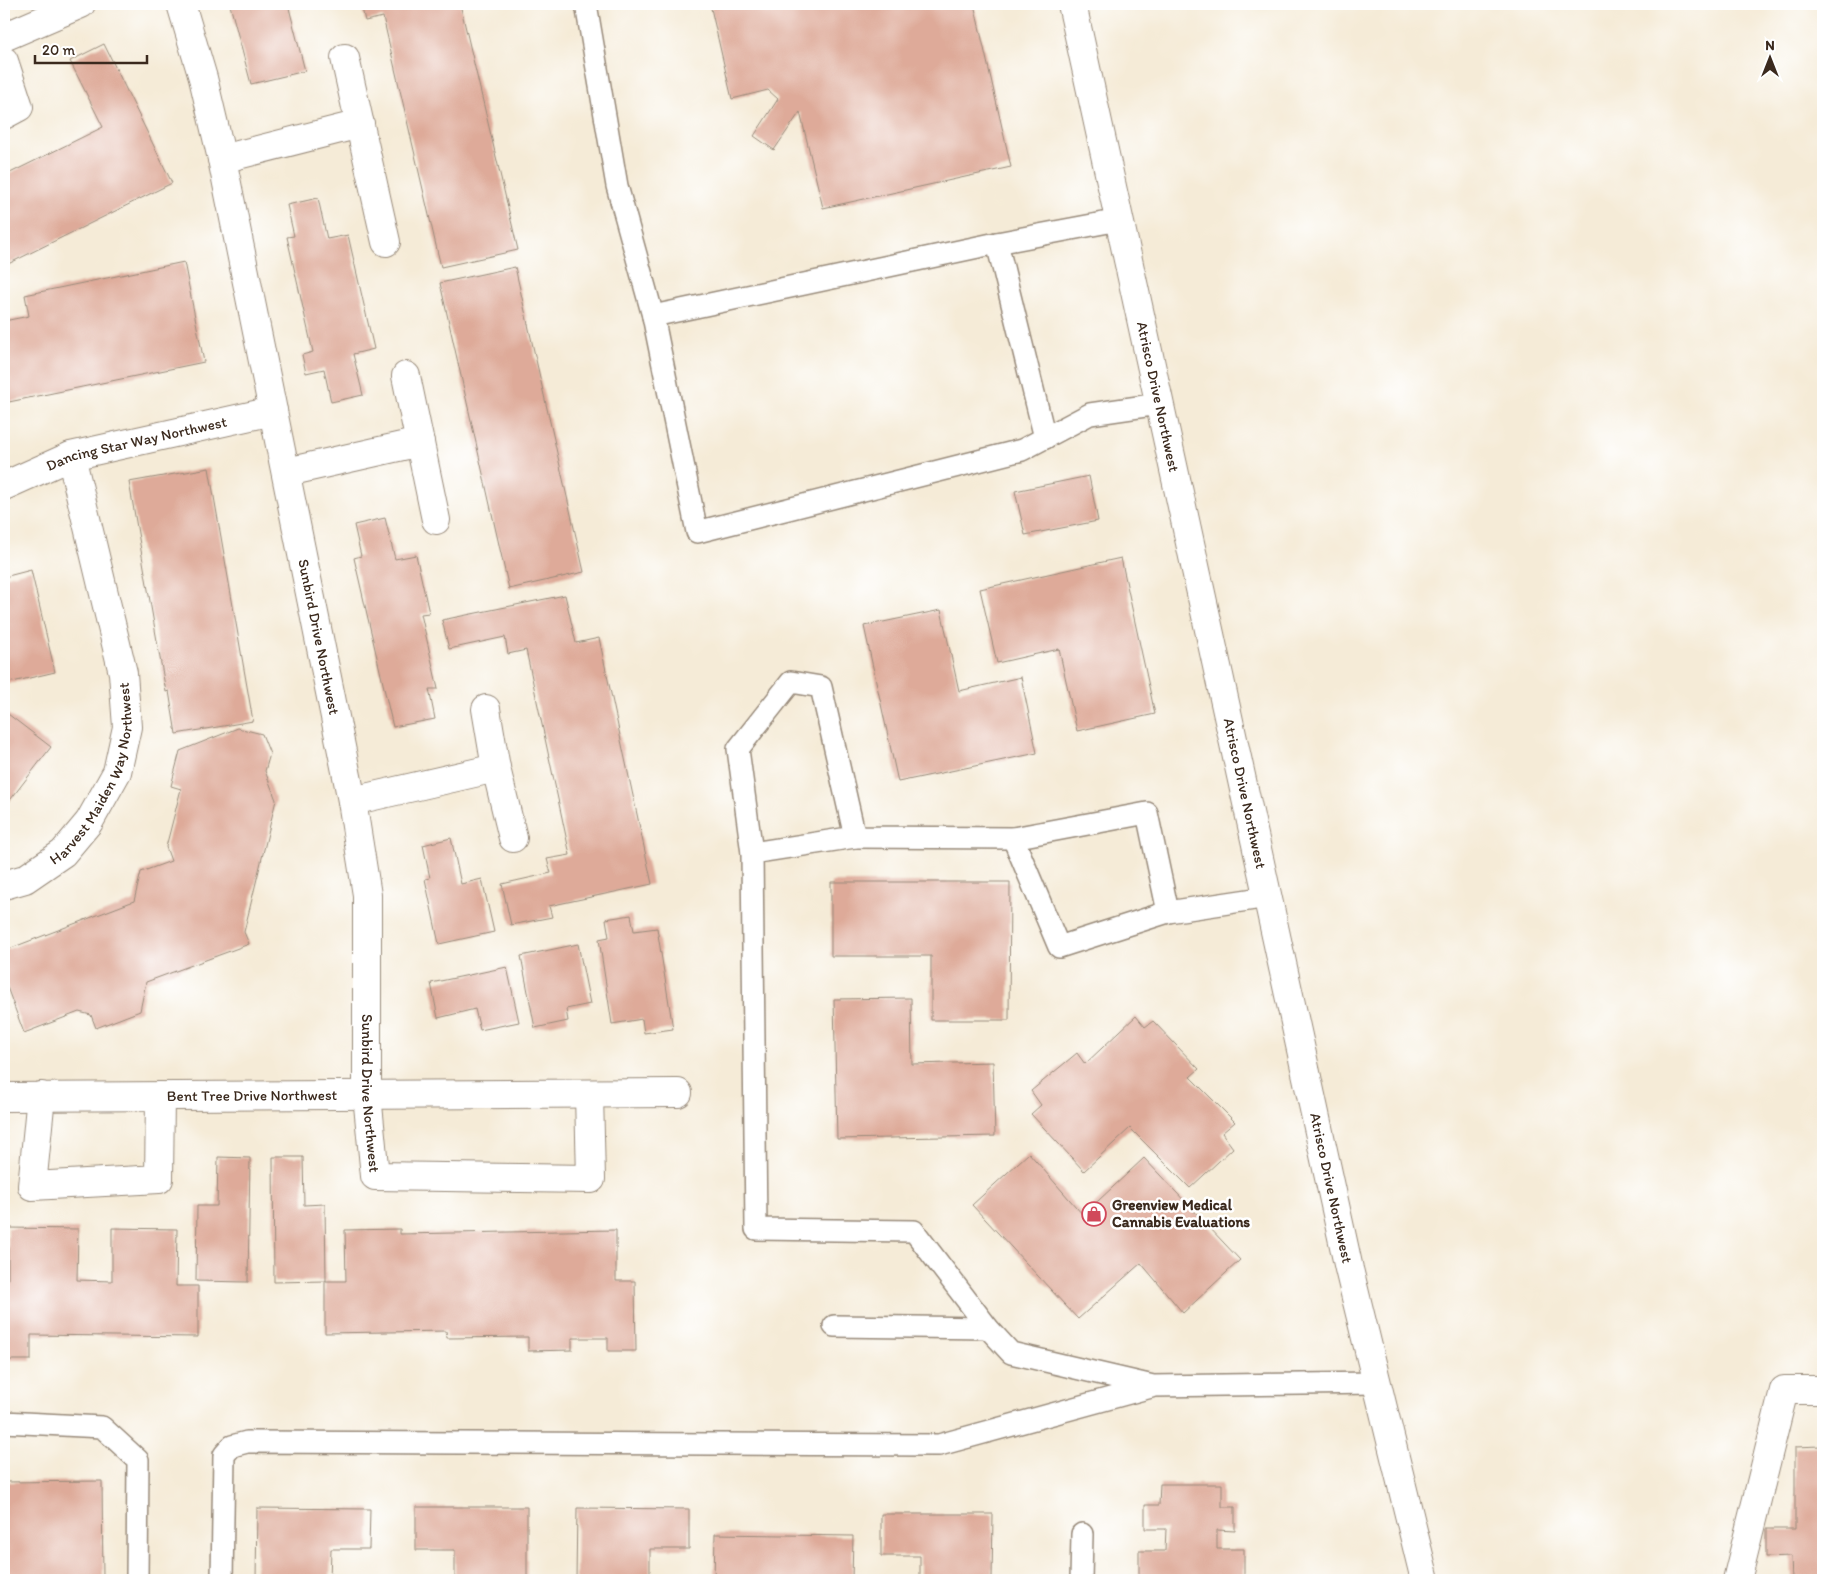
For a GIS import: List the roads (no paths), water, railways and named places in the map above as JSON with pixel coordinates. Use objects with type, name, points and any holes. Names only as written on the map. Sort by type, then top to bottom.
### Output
[{"type":"street","points":[[4,37],[81,4]]},
{"type":"street","name":"Sunbird Drive Northwest","points":[[181,4],[203,78],[222,159],[352,801],[367,895],[367,1095],[375,1176],[591,1179],[589,1094]]},
{"type":"street","name":"Atrisco Drive Northwest","points":[[1072,4],[1349,1269],[1425,1580]]},
{"type":"street","points":[[345,58],[386,242]]},
{"type":"street","points":[[4,61],[20,107],[4,115]]},
{"type":"street","points":[[222,159],[360,124]]},
{"type":"street","points":[[406,376],[436,520]]},
{"type":"street","name":"Dancing Star Way Northwest","points":[[4,486],[71,456],[273,411]]},
{"type":"street","points":[[286,472],[420,442]]},
{"type":"street","name":"Harvest Maiden Way Northwest","points":[[4,885],[25,879],[63,853],[90,822],[117,772],[126,727],[123,673],[71,456]]},
{"type":"street","points":[[486,709],[496,768],[514,838]]},
{"type":"street","points":[[352,801],[496,768]]},
{"type":"street","name":"Bent Tree Drive Northwest","points":[[4,1097],[678,1093]]},
{"type":"street","points":[[41,1096],[32,1186],[160,1179],[160,1096]]},
{"type":"street","points":[[1737,1580],[1784,1390],[1823,1390]]},
{"type":"lane","points":[[586,4],[617,186],[654,316],[697,532],[1022,450],[1090,414],[1159,404]]},
{"type":"lane","points":[[654,316],[997,243],[1119,220]]},
{"type":"lane","points":[[997,243],[1045,438]]},
{"type":"lane","points":[[855,837],[821,687],[791,682],[738,749],[752,854],[756,1229],[914,1231],[988,1328],[1010,1353],[1153,1386],[1377,1383]]},
{"type":"lane","points":[[752,854],[855,837],[1013,838],[1147,813],[1168,912]]},
{"type":"lane","points":[[1013,838],[1059,947],[1168,912],[1268,897]]},
{"type":"lane","points":[[834,1326],[988,1328]]},
{"type":"lane","points":[[222,1580],[224,1455],[232,1446],[247,1442],[939,1445],[1153,1386]]},
{"type":"lane","points":[[4,1422],[102,1426],[138,1460],[137,1580]]},
{"type":"lane","points":[[1081,1580],[1082,1534]]},
{"type":"place","name":"Greenview Medical Cannabis Evaluations","points":[[1094,1214]]}]
